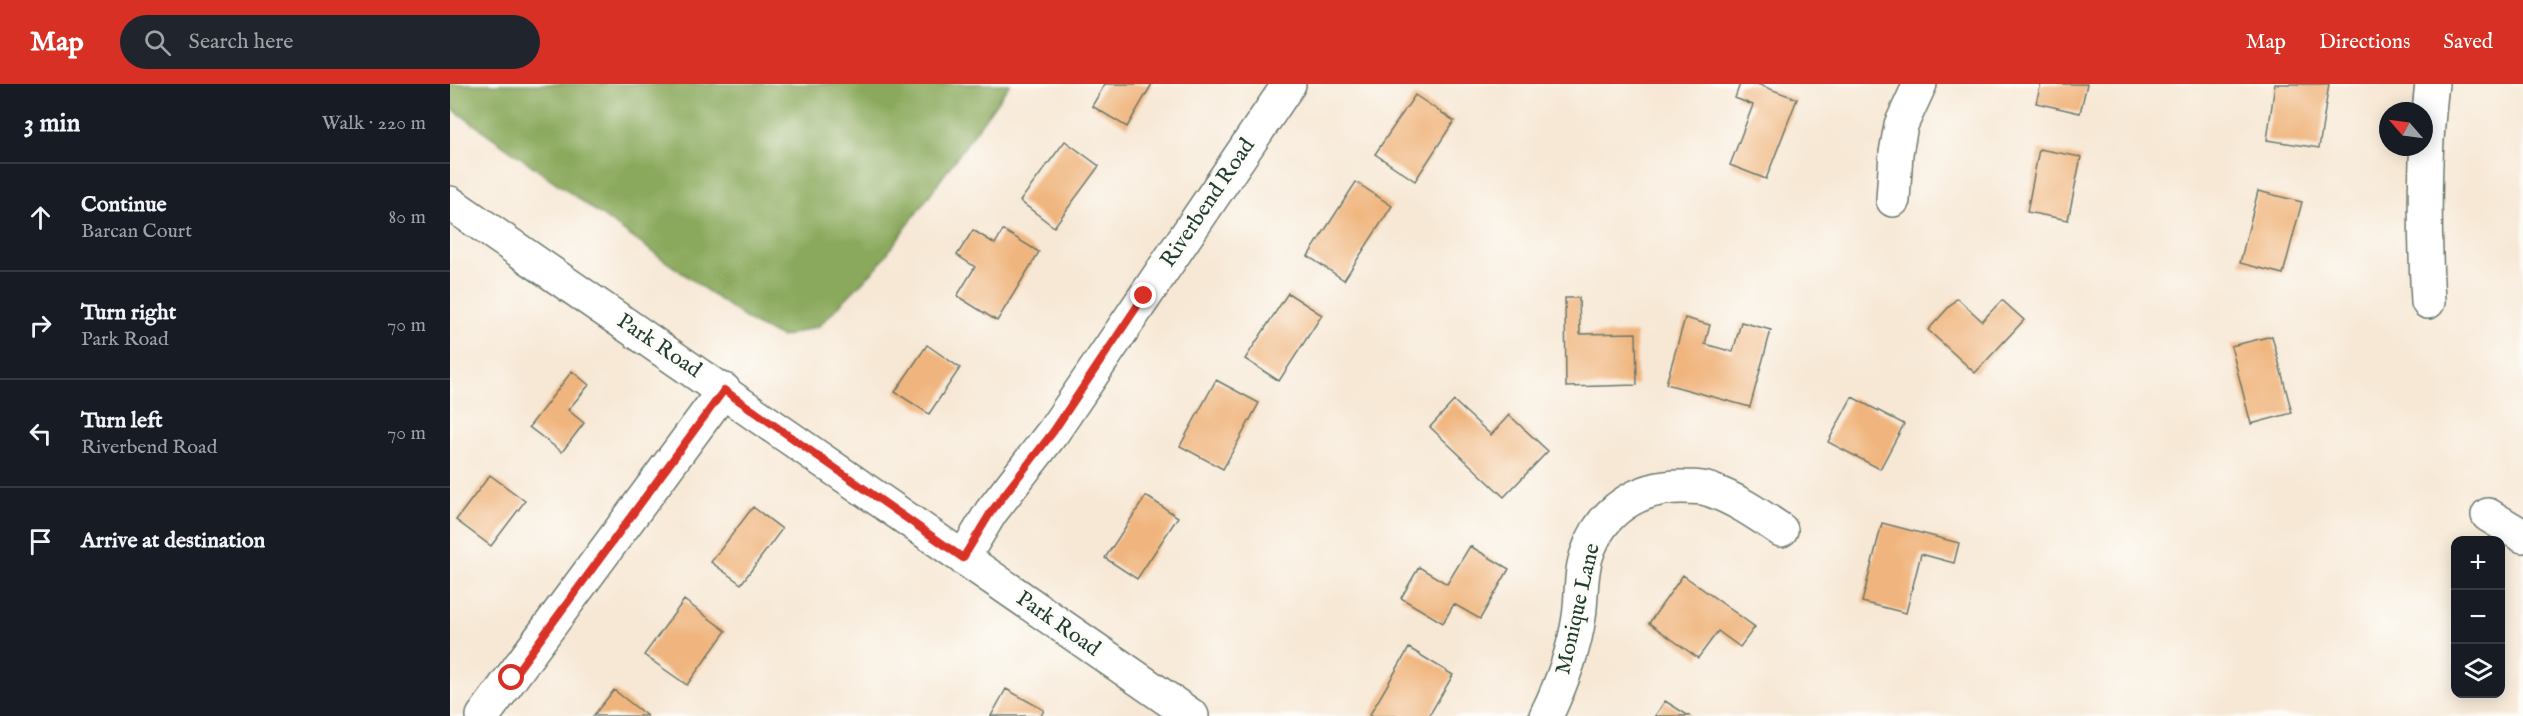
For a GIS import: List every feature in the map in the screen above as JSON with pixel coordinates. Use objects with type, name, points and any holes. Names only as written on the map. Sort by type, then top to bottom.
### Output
[{"type":"street","name":"Riverbend Road","points":[[963,558],[991,512],[1053,432],[1289,84]]},
{"type":"street","points":[[1893,200],[1896,153],[1901,125],[1920,84]]},
{"type":"street","points":[[2428,302],[2425,250],[2426,168],[2432,84]]},
{"type":"street","name":"Park Road","points":[[450,203],[724,390],[963,558],[1160,707],[1192,716]]},
{"type":"street","points":[[483,716],[724,390]]},
{"type":"street","name":"Monique Lane","points":[[1546,716],[1568,667],[1579,620],[1586,556],[1597,531],[1615,509],[1639,494],[1667,486],[1698,487],[1747,507],[1781,531]]},
{"type":"street","points":[[2488,515],[2523,536]]},
{"type":"green space","points":[[450,84],[1010,84],[878,266],[819,326],[782,337],[755,325],[450,107]]},
{"type":"building","points":[[1105,84],[1152,84],[1127,127],[1092,106]]},
{"type":"building","points":[[1740,84],[1757,84],[1797,99],[1766,179],[1730,165],[1753,105],[1735,98]]},
{"type":"building","points":[[2041,84],[2087,84],[2080,113],[2036,103]]},
{"type":"building","points":[[2275,84],[2329,84],[2319,148],[2267,140]]},
{"type":"building","points":[[1415,95],[1454,121],[1415,181],[1375,154]]},
{"type":"building","points":[[1065,141],[1099,166],[1054,227],[1020,201]]},
{"type":"building","points":[[2039,149],[2081,157],[2068,220],[2027,212]]},
{"type":"building","points":[[1356,182],[1392,206],[1344,280],[1308,256]]},
{"type":"building","points":[[2258,191],[2302,202],[2283,274],[2240,263]]},
{"type":"building","points":[[973,230],[995,244],[1003,230],[1039,252],[997,321],[957,296],[975,267],[957,255]]},
{"type":"building","points":[[1288,293],[1322,315],[1279,381],[1245,359]]},
{"type":"building","points":[[1565,298],[1579,298],[1580,334],[1636,333],[1637,385],[1566,387]]},
{"type":"building","points":[[1957,298],[1982,321],[2002,300],[2024,320],[1975,373],[1928,330]]},
{"type":"building","points":[[1685,318],[1710,325],[1705,344],[1733,352],[1741,322],[1771,330],[1750,407],[1666,384]]},
{"type":"building","points":[[2272,336],[2292,413],[2251,424],[2231,346]]},
{"type":"building","points":[[927,345],[960,368],[929,414],[895,392]]},
{"type":"building","points":[[572,371],[589,385],[568,410],[584,423],[562,452],[529,427]]},
{"type":"building","points":[[1216,380],[1259,403],[1223,469],[1180,446]]},
{"type":"building","points":[[1852,397],[1904,424],[1880,469],[1828,442]]},
{"type":"building","points":[[1454,401],[1491,435],[1509,415],[1548,451],[1504,497],[1430,427]]},
{"type":"building","points":[[490,475],[525,501],[491,546],[456,520]]},
{"type":"building","points":[[1146,496],[1178,517],[1137,579],[1105,558]]},
{"type":"building","points":[[753,507],[782,529],[741,584],[711,562]]},
{"type":"building","points":[[1882,523],[1959,543],[1954,563],[1921,554],[1906,613],[1862,602]]},
{"type":"building","points":[[1470,546],[1509,569],[1480,619],[1454,604],[1443,623],[1401,598],[1419,567],[1447,584]]},
{"type":"building","points":[[1683,575],[1755,627],[1740,647],[1718,631],[1698,658],[1649,623]]},
{"type":"building","points":[[684,600],[726,631],[687,685],[644,655]]},
{"type":"building","points":[[1409,648],[1453,675],[1429,716],[1369,716]]},
{"type":"building","points":[[1006,689],[1044,710],[1041,716],[991,716]]},
{"type":"building","points":[[614,690],[647,716],[593,716]]},
{"type":"building","points":[[1665,701],[1689,716],[1655,716]]},
{"type":"route","points":[[512,678],[724,390],[963,558],[991,512],[1053,432],[1144,296]]}]
